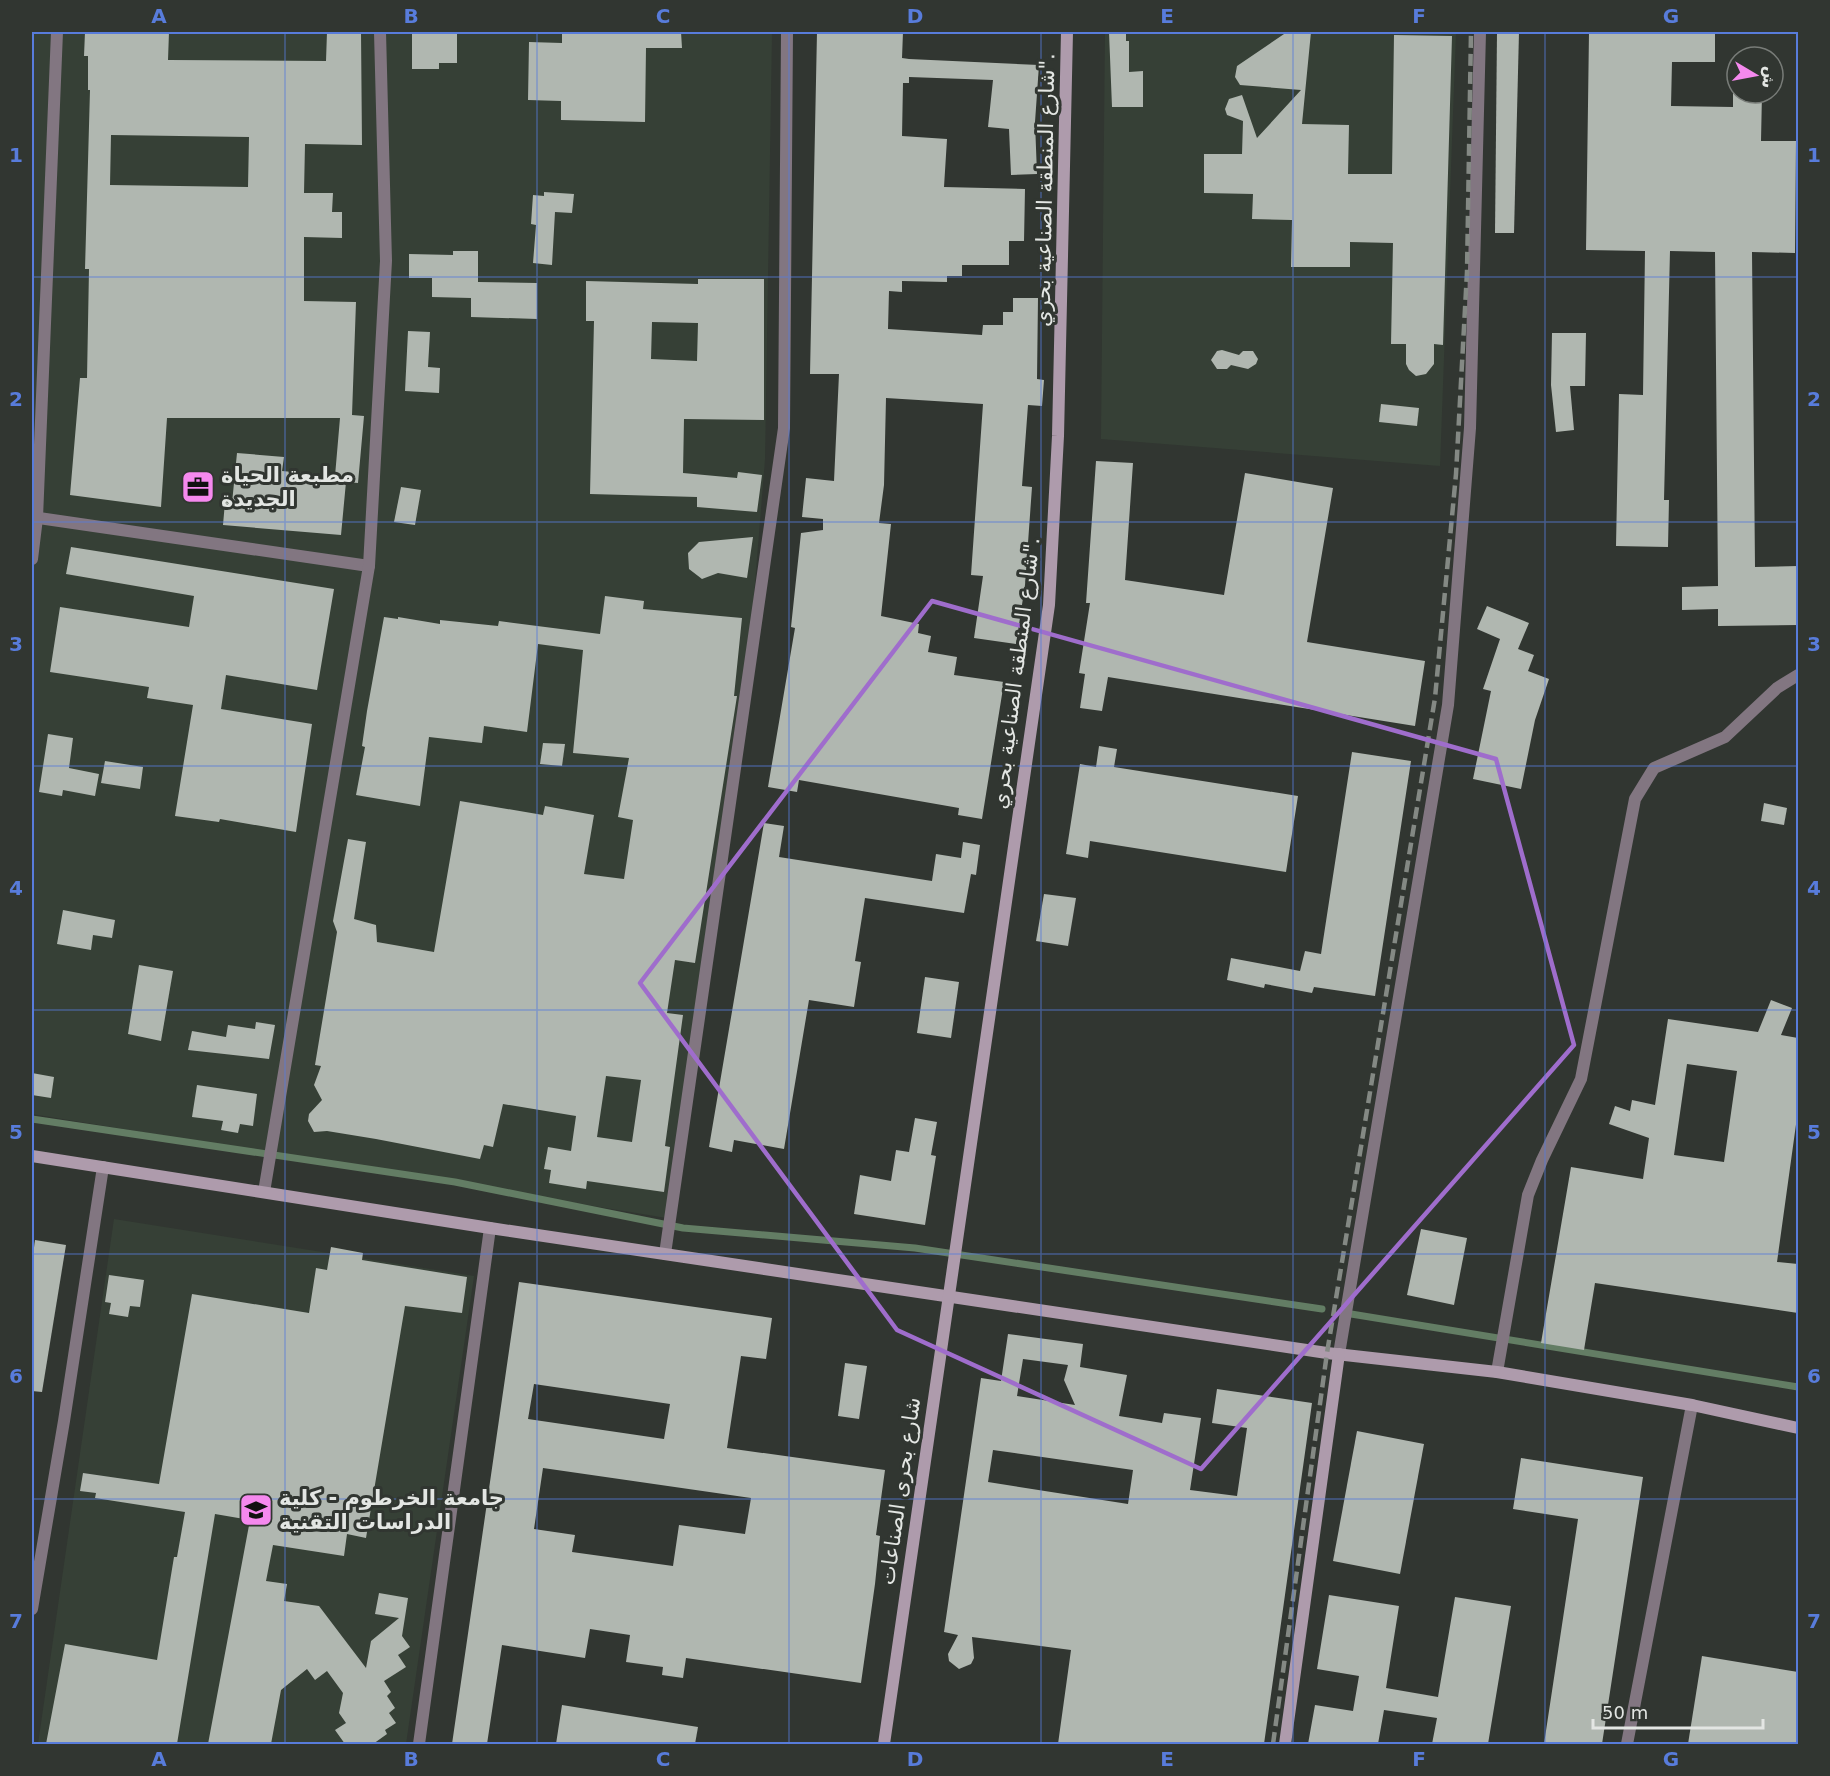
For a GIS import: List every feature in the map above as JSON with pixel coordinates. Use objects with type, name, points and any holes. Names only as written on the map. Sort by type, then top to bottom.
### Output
[{"type":"street","points":[[32,559],[57,32]]},
{"type":"street","points":[[264,1192],[369,566],[386,261],[380,32]]},
{"type":"street","points":[[665,1254],[784,428],[787,32]]},
{"type":"street","name":"شارع المنطقة الصناعية بحري\".","points":[[955,1243],[1049,605],[1059,424],[1068,32]]},
{"type":"street","points":[[1285,1744],[1339,1354],[1448,705],[1470,428],[1480,32]]},
{"type":"street","points":[[34,518],[369,566]]},
{"type":"street","points":[[1497,1372],[1528,1195],[1542,1160],[1571,1104],[1581,1079],[1635,799],[1654,768],[1725,737],[1777,688],[1798,675]]},
{"type":"street","points":[[32,1156],[490,1228],[1339,1354],[1497,1372],[1692,1405],[1798,1428]]},
{"type":"street","points":[[32,1610],[68,1399],[103,1167]]},
{"type":"street","points":[[418,1744],[490,1228]]},
{"type":"street","name":"شارع بحرى الصناعات","points":[[884,1744],[955,1243]]},
{"type":"street","points":[[1627,1744],[1692,1405]]},
{"type":"highlighted area","points":[[932,601],[1496,759],[1574,1045],[1201,1469],[897,1330],[640,983]]},
{"type":"shaded area","points":[[32,32],[772,32],[765,459],[749,657],[673,1219],[32,1114]]},
{"type":"shaded area","points":[[1105,32],[1456,32],[1440,466],[1101,439]]},
{"type":"shaded area","name":"جامعة الخرطوم - كلية الدراسات التقنية","points":[[114,1219],[474,1276],[406,1744],[38,1744]]},
{"type":"building","points":[[85,32],[169,32],[168,60],[326,61],[327,32],[361,32],[362,145],[305,144],[304,193],[333,193],[332,212],[342,212],[342,238],[304,237],[304,301],[356,302],[352,415],[364,416],[358,483],[346,482],[341,535],[223,525],[225,502],[232,503],[237,453],[284,457],[282,471],[335,476],[340,418],[167,418],[161,507],[70,495],[80,378],[87,378],[89,269],[85,269],[90,90],[88,90],[88,56],[84,56]],"holes":[[[111,135],[249,137],[248,187],[110,185]]]},
{"type":"building","points":[[412,32],[457,32],[457,63],[439,63],[439,69],[412,69]]},
{"type":"building","points":[[562,32],[681,32],[682,48],[646,48],[645,122],[561,120],[561,101],[528,100],[529,42],[562,43]]},
{"type":"building","points":[[817,32],[903,32],[902,58],[1039,65],[1035,122],[1037,174],[1011,175],[1009,129],[988,127],[993,80],[909,77],[909,83],[903,83],[902,136],[947,139],[944,187],[1025,189],[1024,241],[1009,241],[1009,265],[962,265],[962,276],[947,276],[947,282],[902,281],[902,292],[889,291],[888,329],[982,335],[983,325],[1003,325],[1003,312],[1013,312],[1013,298],[1038,298],[1037,379],[1044,380],[1042,406],[1028,405],[1022,486],[1032,487],[1025,585],[1016,644],[974,638],[983,576],[971,575],[983,404],[886,398],[884,485],[879,523],[891,524],[881,616],[919,624],[918,633],[931,636],[928,652],[957,657],[954,675],[1004,682],[982,819],[958,815],[959,808],[799,780],[797,792],[768,787],[795,628],[791,627],[801,533],[823,530],[823,519],[802,517],[806,478],[834,481],[839,374],[810,374]]},
{"type":"building","points":[[1109,32],[1126,32],[1126,41],[1129,41],[1129,72],[1143,71],[1143,107],[1112,107]]},
{"type":"building","points":[[1287,32],[1311,32],[1302,124],[1349,125],[1348,174],[1392,174],[1394,35],[1452,36],[1443,345],[1434,344],[1434,364],[1426,374],[1416,376],[1409,370],[1406,364],[1406,344],[1391,344],[1393,243],[1350,242],[1350,267],[1291,267],[1292,220],[1252,219],[1253,194],[1204,193],[1204,154],[1242,154],[1243,121],[1227,115],[1225,109],[1229,99],[1242,95],[1257,138],[1301,90],[1240,85],[1235,77],[1237,66]]},
{"type":"building","points":[[1497,32],[1519,32],[1514,233],[1495,233]]},
{"type":"building","points":[[1589,32],[1715,32],[1715,62],[1672,62],[1671,106],[1762,105],[1761,141],[1796,141],[1795,253],[1752,252],[1755,567],[1798,566],[1798,625],[1718,626],[1718,609],[1682,610],[1682,587],[1718,586],[1715,252],[1670,251],[1664,500],[1669,500],[1668,547],[1616,546],[1619,394],[1643,395],[1645,251],[1586,250]]},
{"type":"building","points":[[544,192],[574,194],[572,213],[555,212],[552,265],[533,263],[536,225],[531,224],[533,195],[544,196]]},
{"type":"building","points":[[453,251],[478,251],[478,282],[537,283],[537,319],[471,317],[471,298],[432,297],[432,278],[409,278],[409,254],[453,255]]},
{"type":"building","points":[[698,279],[764,279],[764,420],[684,419],[683,473],[737,478],[738,472],[762,475],[757,512],[697,507],[697,497],[590,494],[594,321],[586,321],[586,281],[698,284]],"holes":[[[652,322],[698,323],[697,361],[651,359]]]},
{"type":"building","points":[[408,331],[430,332],[428,367],[440,368],[439,393],[405,391]]},
{"type":"building","points":[[1552,333],[1586,333],[1585,386],[1570,386],[1574,430],[1556,432],[1551,385]]},
{"type":"building","points":[[1222,350],[1239,355],[1243,351],[1253,351],[1258,359],[1256,364],[1248,369],[1231,365],[1227,369],[1217,369],[1211,360],[1217,351]]},
{"type":"building","points":[[1381,404],[1419,408],[1417,426],[1379,422]]},
{"type":"building","points":[[1096,461],[1133,463],[1125,580],[1224,595],[1245,473],[1333,488],[1307,642],[1425,661],[1415,726],[1108,677],[1102,711],[1080,708],[1085,674],[1079,673],[1090,603],[1086,603]]},
{"type":"building","points":[[401,487],[421,490],[415,525],[394,522]]},
{"type":"building","points":[[753,537],[747,578],[718,573],[702,579],[689,569],[688,553],[699,542]]},
{"type":"building","points":[[71,547],[334,589],[317,690],[226,675],[221,709],[312,724],[296,832],[220,819],[219,822],[175,816],[193,705],[147,698],[149,687],[50,672],[60,607],[189,627],[194,596],[66,574]]},
{"type":"building","points":[[605,596],[644,601],[643,609],[742,618],[734,696],[737,696],[695,963],[675,960],[667,1013],[683,1015],[665,1146],[670,1147],[664,1192],[587,1181],[586,1189],[549,1183],[551,1170],[544,1169],[548,1147],[571,1151],[576,1116],[503,1104],[493,1147],[484,1145],[480,1159],[327,1131],[314,1132],[308,1121],[309,1114],[322,1100],[314,1085],[321,1066],[315,1065],[337,932],[333,921],[348,839],[366,842],[354,919],[376,925],[377,942],[434,952],[460,801],[543,815],[545,806],[594,815],[584,874],[624,879],[633,820],[618,817],[629,758],[573,753],[583,650],[538,644],[527,732],[484,726],[482,743],[429,737],[420,806],[356,795],[365,747],[362,746],[367,711],[384,617],[440,624],[440,620],[498,626],[499,621],[600,634]],"holes":[[[606,1076],[641,1080],[632,1142],[597,1137]]]},
{"type":"building","points":[[1487,606],[1529,623],[1518,649],[1534,655],[1528,671],[1549,679],[1535,720],[1521,789],[1473,779],[1491,691],[1483,689],[1500,639],[1477,629]]},
{"type":"building","points":[[48,734],[73,738],[69,768],[99,774],[95,796],[63,790],[62,796],[39,792]]},
{"type":"building","points":[[543,743],[565,744],[562,766],[540,764]]},
{"type":"building","points":[[1099,746],[1117,749],[1114,767],[1298,796],[1286,872],[1090,841],[1088,858],[1066,854],[1080,764],[1096,767]]},
{"type":"building","points":[[1352,752],[1411,761],[1375,996],[1314,987],[1312,993],[1265,984],[1264,988],[1227,980],[1231,958],[1300,971],[1305,951],[1321,954]]},
{"type":"building","points":[[105,761],[143,767],[140,789],[101,783]]},
{"type":"building","points":[[1764,803],[1787,808],[1784,825],[1761,821]]},
{"type":"building","points":[[764,823],[784,826],[779,857],[932,881],[936,854],[961,858],[963,842],[980,845],[976,875],[971,874],[964,913],[865,898],[855,961],[861,962],[854,1007],[809,1000],[784,1149],[734,1140],[732,1152],[709,1147]]},
{"type":"building","points":[[1044,894],[1076,898],[1068,946],[1036,941]]},
{"type":"building","points":[[63,910],[115,920],[112,938],[93,935],[91,950],[57,944]]},
{"type":"building","points":[[139,965],[173,971],[161,1041],[128,1034]]},
{"type":"building","points":[[925,977],[959,982],[951,1038],[917,1033]]},
{"type":"building","points":[[1771,1000],[1792,1008],[1781,1035],[1798,1038],[1798,1110],[1777,1262],[1798,1264],[1798,1313],[1595,1283],[1584,1350],[1541,1343],[1571,1167],[1643,1179],[1649,1138],[1609,1124],[1615,1106],[1630,1111],[1632,1100],[1655,1105],[1668,1019],[1758,1032]],"holes":[[[1687,1064],[1737,1071],[1724,1162],[1674,1155]]]},
{"type":"building","points":[[256,1022],[275,1025],[269,1059],[188,1050],[192,1031],[226,1037],[228,1025],[255,1029]]},
{"type":"building","points":[[32,1073],[54,1077],[51,1098],[32,1095]]},
{"type":"building","points":[[197,1085],[257,1094],[253,1126],[240,1124],[238,1133],[221,1130],[223,1121],[192,1117]]},
{"type":"building","points":[[915,1118],[937,1122],[931,1155],[936,1156],[925,1225],[854,1214],[860,1175],[891,1181],[896,1150],[909,1152]]},
{"type":"building","points":[[1421,1229],[1467,1238],[1454,1305],[1407,1295]]},
{"type":"building","points":[[35,1240],[66,1245],[42,1392],[32,1391],[32,1262]]},
{"type":"building","points":[[331,1247],[363,1253],[362,1260],[467,1277],[462,1313],[405,1306],[366,1538],[347,1534],[344,1556],[273,1545],[266,1581],[287,1584],[284,1601],[319,1606],[366,1668],[371,1641],[399,1618],[375,1614],[379,1593],[408,1598],[402,1636],[410,1647],[398,1655],[406,1667],[384,1681],[391,1692],[387,1696],[395,1708],[389,1713],[396,1723],[385,1730],[387,1734],[373,1744],[345,1744],[335,1730],[346,1723],[339,1713],[343,1693],[327,1671],[315,1680],[307,1669],[281,1690],[271,1744],[208,1744],[250,1520],[215,1514],[177,1744],[46,1744],[65,1644],[157,1660],[174,1557],[177,1557],[185,1512],[95,1498],[96,1493],[80,1491],[83,1473],[159,1484],[192,1294],[309,1313],[316,1268],[327,1270]]},
{"type":"building","points":[[109,1275],[144,1280],[140,1307],[130,1306],[128,1317],[109,1314],[111,1303],[105,1302]]},
{"type":"building","points":[[519,1282],[772,1318],[766,1359],[741,1356],[727,1448],[885,1470],[876,1535],[880,1536],[875,1584],[861,1683],[686,1658],[683,1678],[662,1675],[663,1667],[626,1662],[630,1635],[590,1629],[585,1658],[502,1645],[487,1744],[452,1744]],"holes":[[[534,1384],[670,1404],[664,1439],[528,1419]],[[543,1468],[751,1498],[745,1534],[679,1525],[673,1566],[572,1552],[575,1535],[534,1529]]]},
{"type":"building","points":[[1008,1334],[1083,1344],[1080,1367],[1127,1375],[1119,1416],[1162,1423],[1164,1413],[1201,1418],[1190,1490],[1237,1496],[1247,1428],[1212,1423],[1217,1389],[1312,1403],[1264,1744],[1058,1744],[1071,1650],[972,1637],[974,1658],[971,1664],[959,1669],[949,1661],[948,1654],[958,1635],[944,1632],[981,1378],[1001,1381]],"holes":[[[1023,1359],[1068,1365],[1064,1380],[1075,1405],[1017,1396]],[[993,1450],[1133,1470],[1128,1504],[988,1482]]]},
{"type":"building","points":[[845,1363],[867,1366],[859,1419],[838,1416]]},
{"type":"building","points":[[1357,1431],[1424,1444],[1400,1574],[1333,1561]]},
{"type":"building","points":[[1521,1458],[1643,1477],[1602,1744],[1544,1744],[1578,1519],[1513,1509]]},
{"type":"building","points":[[1329,1595],[1399,1606],[1386,1688],[1438,1697],[1455,1597],[1511,1606],[1488,1744],[1432,1744],[1437,1718],[1384,1710],[1378,1744],[1308,1744],[1315,1705],[1353,1711],[1359,1676],[1317,1669]]},
{"type":"building","points":[[1702,1656],[1798,1672],[1798,1744],[1688,1744]]},
{"type":"building","points":[[562,1705],[698,1727],[695,1744],[556,1744]]},
{"type":"waterway","points":[[32,1119],[455,1182],[683,1228],[915,1248],[1322,1309]]},
{"type":"waterway","points":[[1345,1313],[1798,1387]]},
{"type":"railway","points":[[1273,1744],[1327,1353],[1435,698],[1456,474],[1467,272],[1471,32]]},
{"type":"place","name":"مطبعة الحياة الجديدة","points":[[198,487]]},
{"type":"place","name":"جامعة الخرطوم - كلية الدراسات التقنية","points":[[256,1510]]}]
